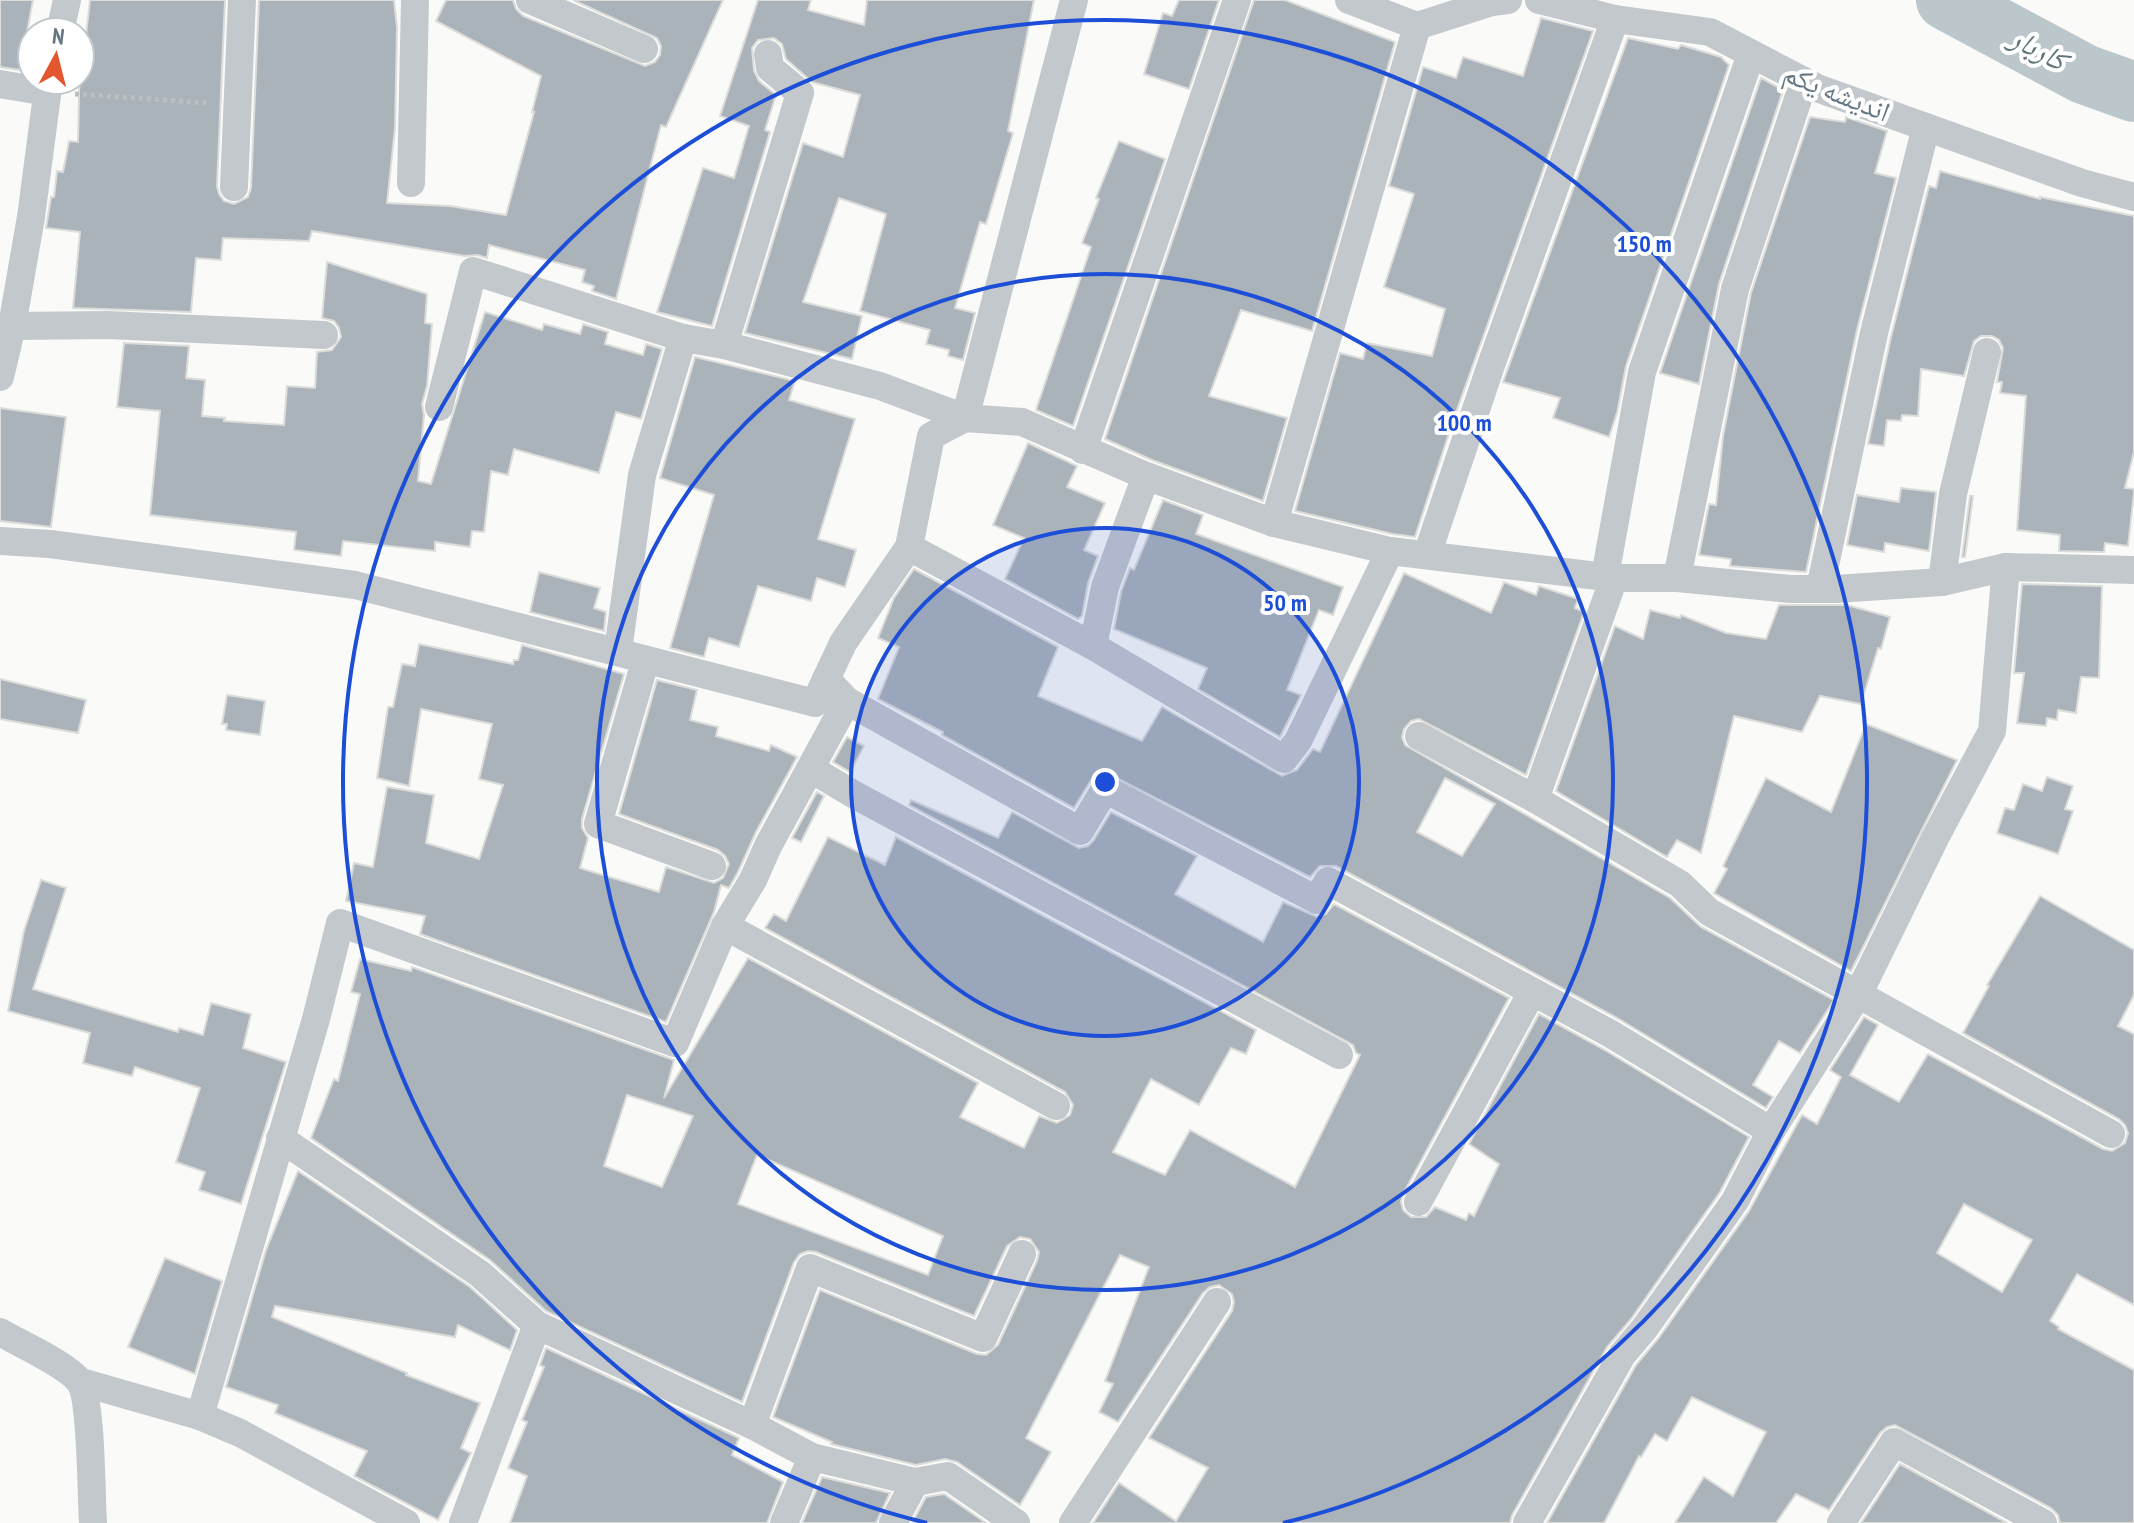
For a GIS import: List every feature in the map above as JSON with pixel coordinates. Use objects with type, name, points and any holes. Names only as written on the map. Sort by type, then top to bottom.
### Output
[{"type":"street","points":[[234,187],[242,0]]},
{"type":"street","points":[[411,183],[415,0]]},
{"type":"street","points":[[530,0],[644,49]]},
{"type":"street","points":[[0,541],[50,544],[355,585],[547,636],[618,651],[645,662],[815,703],[843,643],[909,547],[931,436],[965,418],[1074,0]]},
{"type":"street","points":[[1083,450],[1237,0]]},
{"type":"street","points":[[1349,0],[1417,26],[1492,2],[1508,0]]},
{"type":"street","name":"اندیشه یکم","points":[[1539,0],[1615,19],[1710,32],[1817,88],[2082,183],[2134,197]]},
{"type":"street","points":[[1427,555],[1490,368],[1615,19]]},
{"type":"street","points":[[1274,523],[1417,26]]},
{"type":"street","points":[[724,345],[800,93],[770,68],[768,54]]},
{"type":"street","points":[[1535,799],[1609,577],[1642,372],[1751,54]]},
{"type":"street","points":[[1677,578],[1735,289],[1804,81]]},
{"type":"street","points":[[1,367],[12,326],[31,217],[47,96]]},
{"type":"street","points":[[1820,589],[1874,333],[1926,127]]},
{"type":"street","points":[[439,407],[473,271],[683,338],[724,345],[880,386],[965,418],[1022,422],[1146,476],[1274,523],[1390,551],[1609,577],[1677,578],[1820,589],[1942,582],[2006,567],[2134,570]]},
{"type":"street","points":[[12,326],[108,325],[324,335]]},
{"type":"street","points":[[618,651],[642,475],[683,338]]},
{"type":"street","points":[[1942,582],[1953,494],[1987,352]]},
{"type":"street","points":[[1093,646],[1105,587],[1146,476]]},
{"type":"street","points":[[909,547],[1093,646],[1284,759],[1298,741],[1390,551]]},
{"type":"street","points":[[1527,1523],[1622,1355],[1735,1201],[1771,1131],[1859,993],[1992,731],[2006,567]]},
{"type":"street","points":[[645,662],[598,824],[712,866]]},
{"type":"street","points":[[826,679],[847,701],[1080,831],[1105,789],[1317,900],[1328,881],[1611,1034],[1771,1131]]},
{"type":"street","points":[[200,1416],[316,1019],[340,923],[675,1043],[725,926],[753,880],[768,846],[847,701]]},
{"type":"street","points":[[1419,736],[1535,799],[1680,884],[1709,912],[2111,1134]]},
{"type":"street","points":[[811,769],[1339,1055]]},
{"type":"street","points":[[725,926],[1056,1106]]},
{"type":"street","points":[[1418,1202],[1532,992]]},
{"type":"street","points":[[280,1138],[480,1274],[537,1325],[752,1425],[812,1457],[915,1482],[948,1476],[1016,1523]]},
{"type":"street","points":[[752,1425],[810,1268],[983,1338],[1022,1254]]},
{"type":"street","points":[[1073,1523],[1217,1302]]},
{"type":"street","points":[[463,1523],[537,1325]]},
{"type":"street","points":[[0,1332],[81,1382],[200,1416],[240,1433],[406,1523]]},
{"type":"street","points":[[81,1382],[87,1408],[93,1523]]},
{"type":"street","points":[[1841,1523],[1894,1442],[2043,1523]]},
{"type":"street","points":[[784,1523],[812,1457]]},
{"type":"street","points":[[893,1523],[915,1482]]},
{"type":"path","points":[[96,91],[237,106]]},
{"type":"building","points":[[0,0],[33,0],[30,16],[16,16],[16,69],[0,67]]},
{"type":"building","points":[[90,0],[225,0],[217,186],[224,201],[234,204],[248,197],[251,188],[259,0],[394,0],[397,28],[395,128],[387,203],[450,206],[506,215],[541,76],[436,21],[446,0],[513,0],[523,16],[645,66],[655,62],[660,55],[661,46],[657,38],[573,0],[723,0],[666,127],[661,125],[616,299],[592,291],[594,286],[582,282],[585,270],[489,245],[487,258],[312,231],[309,241],[223,238],[221,260],[196,258],[191,312],[73,308],[80,232],[46,228],[57,171],[63,172],[69,141],[78,142],[79,96],[96,96],[96,16],[88,16]]},
{"type":"building","points":[[758,0],[811,0],[808,10],[864,25],[867,0],[1034,0],[1008,131],[1013,133],[986,224],[980,222],[955,308],[975,313],[963,360],[948,356],[949,350],[926,344],[930,330],[860,311],[886,214],[839,198],[803,302],[862,316],[852,359],[745,333],[803,143],[843,157],[860,95],[812,82],[786,59],[782,44],[774,38],[758,40],[752,48],[754,71],[759,81],[776,95],[765,130],[770,132],[712,326],[657,312],[703,168],[734,178],[749,126],[720,116]]},
{"type":"building","points":[[1179,0],[1219,0],[1189,89],[1144,74],[1163,13],[1172,16]]},
{"type":"building","points":[[1254,0],[1285,0],[1395,42],[1312,331],[1241,310],[1209,396],[1287,418],[1263,501],[1105,439]]},
{"type":"building","points":[[1541,18],[1593,31],[1454,418],[1415,537],[1295,511],[1340,353],[1363,359],[1367,343],[1432,356],[1445,309],[1384,287],[1414,194],[1389,186],[1423,67],[1456,78],[1463,57],[1523,76]]},
{"type":"building","points":[[1628,38],[1678,49],[1681,45],[1721,57],[1729,65],[1626,366],[1609,437],[1553,418],[1560,398],[1503,382]]},
{"type":"building","points":[[1761,78],[1783,90],[1719,284],[1699,384],[1660,373]]},
{"type":"building","points":[[1810,117],[1845,122],[1846,117],[1887,131],[1875,173],[1896,178],[1857,330],[1806,572],[1730,566],[1731,559],[1699,555],[1709,504],[1716,505],[1723,436],[1751,293]]},
{"type":"building","points":[[1119,141],[1165,159],[1073,426],[1036,410],[1091,247],[1082,243]]},
{"type":"building","points":[[1940,171],[2040,199],[2134,216],[2134,452],[2125,488],[2134,489],[2134,493],[2128,546],[2105,543],[2104,552],[2059,551],[2060,535],[2017,530],[2026,396],[2000,393],[2002,382],[1997,382],[2003,348],[1999,340],[1992,336],[1981,336],[1974,341],[1964,376],[1921,369],[1918,416],[1902,415],[1901,421],[1887,420],[1884,446],[1868,444],[1929,186],[1936,188]]},
{"type":"building","points":[[327,262],[427,294],[425,323],[432,324],[427,386],[422,404],[424,415],[418,481],[431,484],[485,312],[542,330],[544,324],[580,334],[583,324],[608,332],[605,344],[643,355],[646,344],[662,349],[641,419],[616,412],[599,473],[514,449],[508,475],[491,471],[484,532],[472,531],[470,547],[435,542],[435,551],[343,541],[341,556],[294,550],[296,532],[150,515],[160,411],[117,407],[124,343],[189,346],[186,378],[205,380],[202,416],[225,418],[224,421],[284,425],[287,386],[315,388],[317,352],[332,350],[341,337],[334,321],[322,318]]},
{"type":"building","points":[[695,357],[795,381],[789,400],[855,419],[818,539],[856,550],[845,587],[817,578],[811,601],[758,586],[739,647],[709,638],[704,657],[670,648],[714,495],[660,478]]},
{"type":"building","points":[[0,408],[66,417],[51,527],[0,521]]},
{"type":"building","points":[[1028,443],[1077,466],[1067,487],[1105,503],[1084,550],[1098,556],[1088,583],[1082,616],[1078,619],[1005,579],[1024,538],[993,525]]},
{"type":"building","points":[[1901,488],[1936,492],[1929,551],[1885,543],[1884,552],[1847,545],[1857,495],[1899,502]]},
{"type":"building","points":[[1970,496],[1973,496],[1965,557],[1962,557]]},
{"type":"building","points":[[1163,500],[1203,515],[1196,534],[1343,587],[1333,615],[1319,610],[1287,690],[1301,695],[1280,737],[1198,689],[1207,668],[1114,629],[1121,592],[1130,568],[1134,570]]},
{"type":"building","points":[[914,569],[1058,647],[1038,696],[1142,741],[1162,707],[1282,776],[1297,770],[1313,749],[1320,752],[1404,573],[1491,613],[1504,582],[1536,595],[1539,586],[1578,599],[1575,608],[1584,612],[1526,775],[1419,719],[1411,721],[1404,729],[1402,737],[1405,745],[1670,898],[1701,927],[1834,1000],[1800,1053],[1779,1041],[1753,1085],[1773,1097],[1766,1108],[1619,1019],[1336,866],[1320,866],[1310,877],[1105,772],[1091,780],[1074,808],[942,735],[943,732],[878,699],[899,647],[878,638],[894,598]],"holes":[[[1445,778],[1495,804],[1462,856],[1417,832]]]},
{"type":"building","points":[[539,572],[600,588],[594,608],[606,612],[604,631],[530,612]]},
{"type":"building","points":[[2022,584],[2102,586],[2099,678],[2081,677],[2076,713],[2058,710],[2057,720],[2047,718],[2046,726],[2017,723],[2024,673],[2014,673]]},
{"type":"building","points":[[1779,605],[1847,605],[1890,617],[1861,704],[1820,696],[1802,732],[1734,716],[1701,853],[1677,840],[1667,857],[1556,791],[1615,626],[1643,639],[1650,610],[1680,618],[1681,615],[1726,633],[1766,639]]},
{"type":"building","points":[[419,644],[513,664],[514,660],[518,660],[522,645],[624,674],[582,819],[582,828],[588,838],[580,868],[659,892],[666,867],[714,883],[723,878],[729,864],[718,850],[619,814],[657,680],[697,690],[690,720],[718,727],[716,736],[769,751],[771,745],[797,757],[729,888],[721,885],[714,912],[666,1022],[420,934],[425,916],[346,901],[354,863],[373,867],[387,787],[434,795],[426,843],[479,859],[503,785],[479,779],[492,724],[421,709],[409,786],[377,778],[388,707],[393,707],[402,664],[415,666]]},
{"type":"building","points":[[0,679],[86,700],[78,733],[0,719]]},
{"type":"building","points":[[227,695],[265,701],[260,735],[226,730],[227,724],[222,724]]},
{"type":"building","points":[[1866,724],[1957,760],[1851,971],[1714,893],[1727,869],[1723,866],[1766,778],[1831,812]]},
{"type":"building","points":[[847,737],[864,746],[850,772],[833,762]]},
{"type":"building","points":[[2047,777],[2073,786],[2065,809],[2073,811],[2058,854],[1997,833],[2005,808],[2014,810],[2023,784],[2042,791]]},
{"type":"building","points":[[817,792],[824,796],[801,842],[792,838]]},
{"type":"building","points":[[911,800],[998,838],[1012,812],[1079,848],[1088,846],[1094,840],[1111,812],[1197,856],[1175,894],[1263,942],[1283,902],[1317,917],[1326,914],[1334,904],[1509,998],[1403,1194],[1403,1210],[1411,1217],[1426,1217],[1435,1207],[1466,1220],[1469,1213],[1474,1216],[1499,1164],[1469,1144],[1539,1014],[1749,1137],[1720,1192],[1631,1319],[1607,1347],[1510,1523],[1093,1523],[1119,1483],[1176,1521],[1208,1468],[1149,1438],[1232,1311],[1232,1294],[1219,1285],[1203,1293],[1118,1422],[1099,1412],[1113,1384],[1105,1381],[1149,1267],[1120,1255],[1026,1438],[1051,1452],[1020,1505],[957,1462],[945,1459],[916,1465],[831,1444],[773,1417],[820,1290],[986,1355],[998,1345],[1037,1261],[1039,1252],[1030,1239],[1020,1237],[1007,1246],[974,1316],[816,1252],[800,1254],[794,1262],[742,1402],[546,1311],[490,1260],[311,1138],[334,1079],[338,1081],[360,994],[351,992],[360,959],[411,971],[412,967],[674,1060],[664,1098],[748,958],[978,1083],[960,1117],[1024,1148],[1039,1116],[1057,1123],[1070,1115],[1073,1105],[1065,1092],[765,928],[774,914],[786,921],[828,837],[885,865],[896,837],[1256,1030],[1246,1054],[1231,1048],[1199,1105],[1151,1079],[1113,1152],[1165,1175],[1190,1130],[1295,1187],[1360,1055],[1353,1045],[909,805]],"holes":[[[627,1095],[693,1116],[662,1187],[604,1166]],[[757,1155],[943,1236],[928,1275],[738,1204]]]},
{"type":"building","points":[[41,880],[66,888],[33,989],[178,1032],[179,1028],[203,1035],[211,1003],[251,1014],[243,1048],[286,1062],[241,1204],[199,1190],[205,1172],[176,1162],[200,1088],[135,1067],[132,1076],[83,1063],[90,1033],[8,1011],[24,931]]},
{"type":"building","points":[[2040,896],[2134,950],[2134,995],[2118,1026],[2134,1034],[2134,1305],[2077,1274],[2050,1321],[2058,1329],[2134,1370],[2134,1523],[2060,1523],[2058,1515],[2051,1508],[1895,1425],[1880,1433],[1829,1510],[1796,1494],[1776,1523],[1675,1523],[1704,1477],[1733,1496],[1766,1432],[1692,1397],[1667,1441],[1655,1434],[1639,1456],[1604,1523],[1547,1523],[1636,1365],[1749,1211],[1802,1115],[1817,1124],[1841,1077],[1830,1070],[1864,1017],[1878,1025],[1850,1075],[1899,1102],[1928,1054],[2103,1149],[2112,1151],[2125,1143],[2128,1133],[2119,1119],[1963,1033],[1987,985]],"holes":[[[1964,1204],[2032,1240],[2002,1292],[1937,1253]]]},
{"type":"building","points":[[298,1171],[470,1287],[517,1330],[510,1350],[458,1325],[455,1337],[275,1306],[272,1317],[480,1403],[461,1448],[471,1453],[438,1520],[354,1476],[367,1451],[275,1413],[278,1405],[226,1387],[266,1250]]},
{"type":"building","points":[[165,1258],[222,1281],[195,1374],[128,1347]]},
{"type":"building","points":[[546,1348],[739,1438],[732,1455],[783,1482],[767,1523],[510,1523],[527,1476],[508,1468],[527,1422],[522,1420],[544,1367],[540,1365]]},
{"type":"building","points":[[1900,1464],[2007,1523],[1861,1523]]},
{"type":"building","points":[[822,1477],[890,1493],[876,1523],[802,1523]]},
{"type":"building","points":[[944,1494],[986,1523],[912,1523],[926,1497]]},
{"type":"waterway","name":"کاربار","points":[[1946,0],[2084,74],[2134,92]]}]
